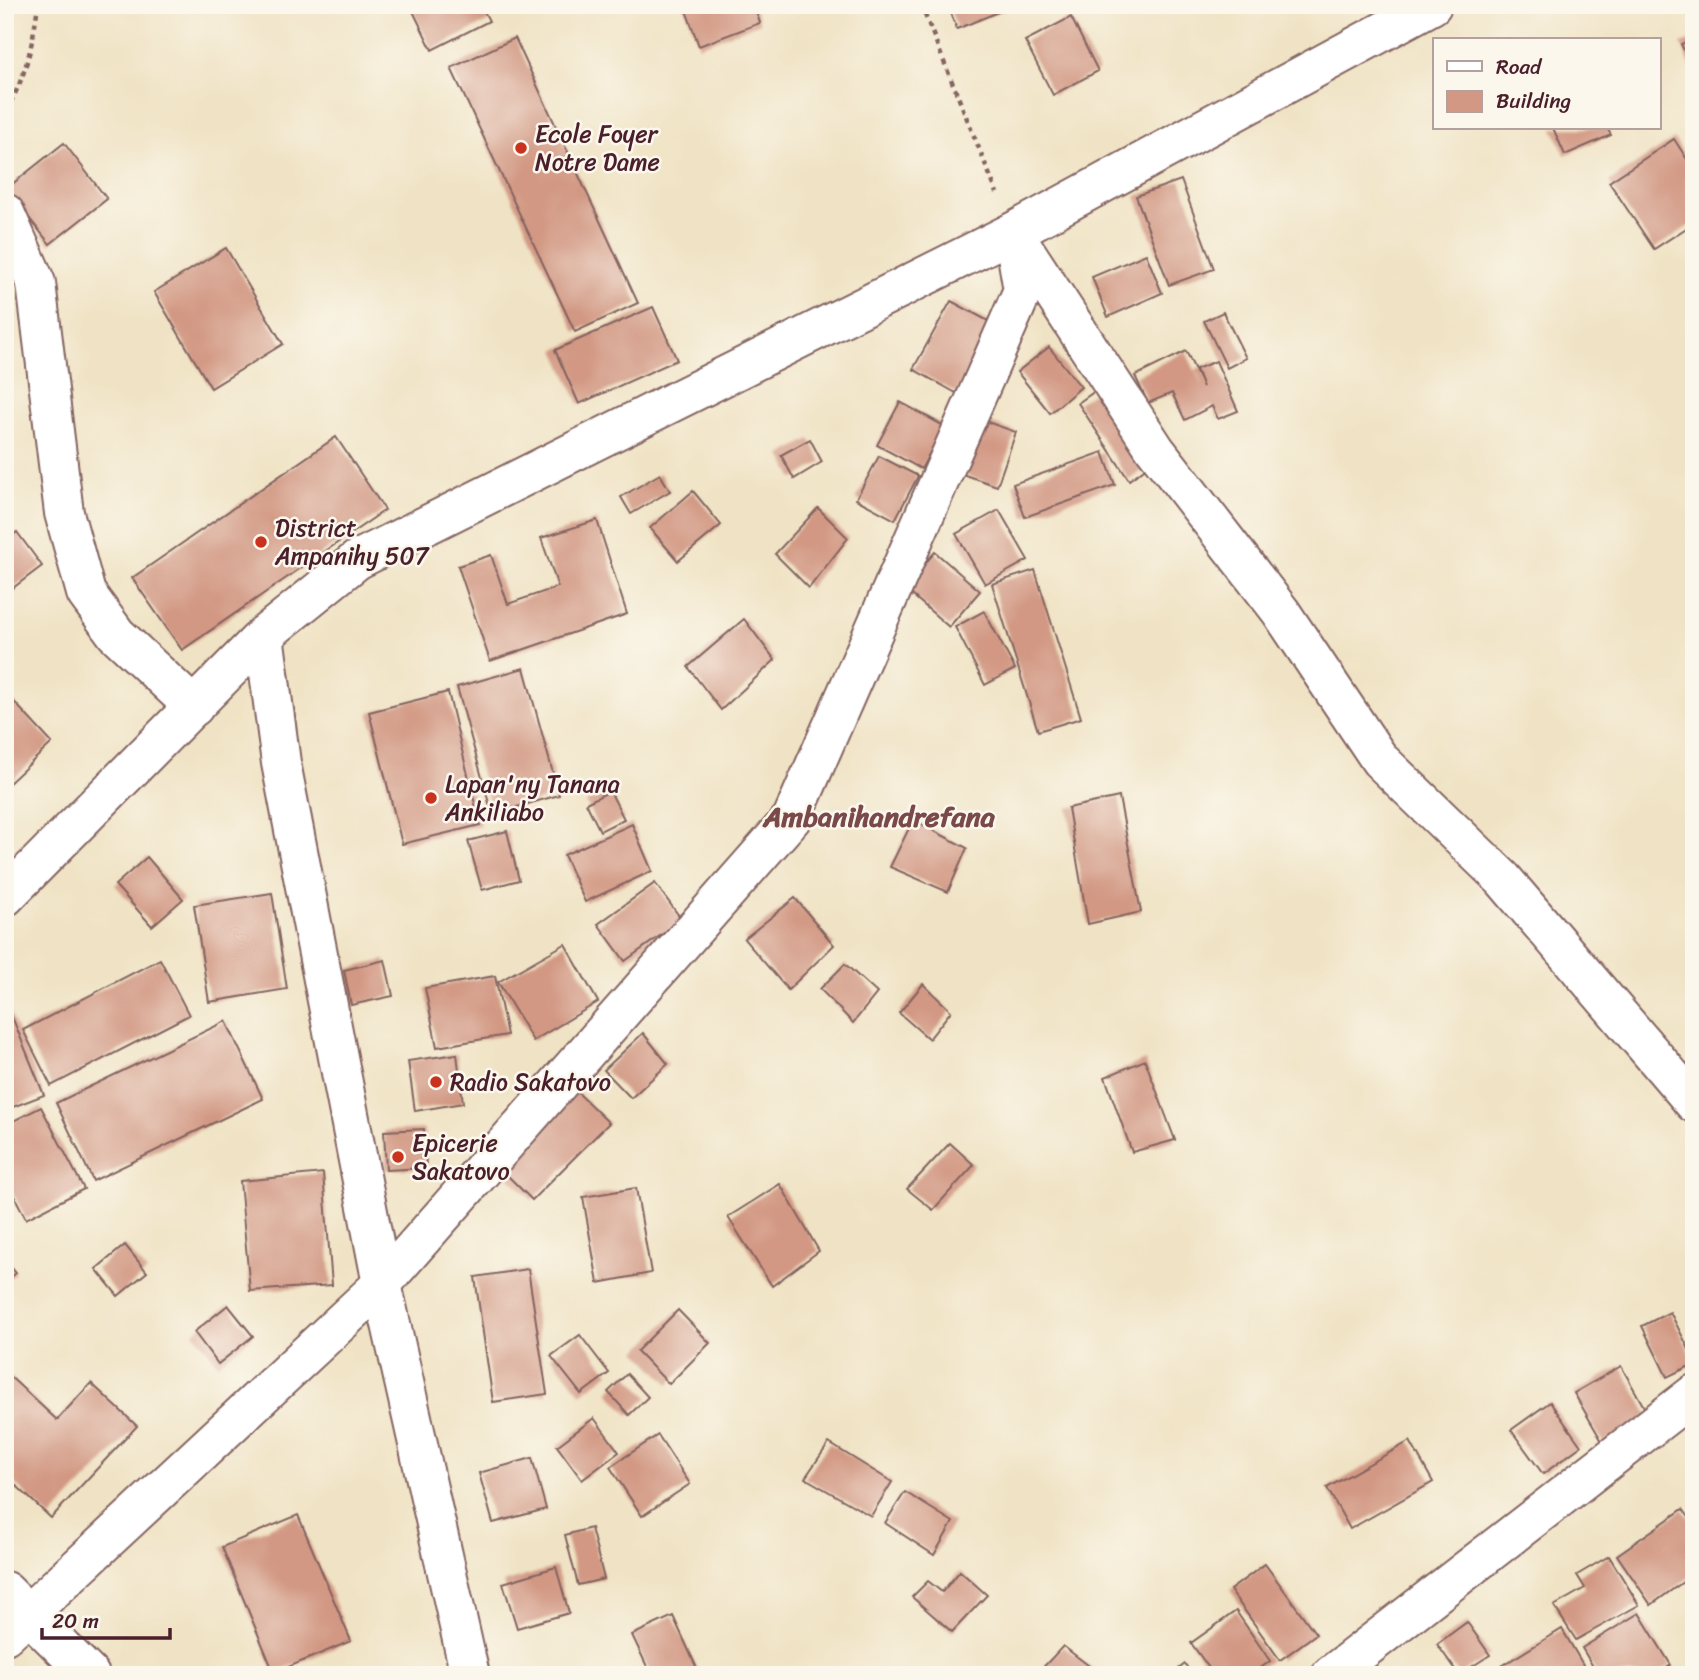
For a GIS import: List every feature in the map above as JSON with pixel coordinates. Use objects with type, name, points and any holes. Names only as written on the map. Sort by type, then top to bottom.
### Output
[{"type":"street","points":[[5,897],[264,635],[356,560],[1013,232],[1432,5]]},
{"type":"street","points":[[5,213],[36,283],[64,513],[86,593],[116,634],[194,707]]},
{"type":"street","points":[[1013,232],[1155,449],[1281,612],[1380,760],[1503,879],[1694,1104]]},
{"type":"street","points":[[90,1675],[13,1613],[382,1284],[792,818],[1023,290],[1013,232]]},
{"type":"street","points":[[264,635],[281,763],[382,1284],[470,1675]]},
{"type":"street","points":[[1331,1675],[1694,1394]]},
{"type":"path","points":[[5,111],[25,70],[34,33],[37,5]]},
{"type":"path","points":[[921,5],[1013,232]]},
{"type":"building","points":[[410,5],[481,5],[489,21],[432,50]]},
{"type":"building","points":[[684,5],[754,5],[760,23],[699,46]]},
{"type":"building","points":[[948,5],[1015,5],[957,29]]},
{"type":"building","points":[[1071,17],[1098,71],[1053,95],[1025,41]]},
{"type":"building","points":[[515,38],[638,303],[575,332],[451,68]]},
{"type":"building","points":[[1694,39],[1694,68],[1692,69],[1681,44]]},
{"type":"building","points":[[1554,130],[1608,130],[1611,135],[1565,155]]},
{"type":"building","points":[[1674,139],[1694,170],[1694,223],[1654,249],[1609,182]]},
{"type":"building","points":[[64,143],[107,199],[50,244],[6,189]]},
{"type":"building","points":[[1181,180],[1214,269],[1169,285],[1136,196]]},
{"type":"building","points":[[226,248],[283,344],[211,388],[154,292]]},
{"type":"building","points":[[1146,254],[1162,293],[1108,317],[1092,277]]},
{"type":"building","points":[[951,301],[994,324],[956,393],[913,369]]},
{"type":"building","points":[[653,307],[677,360],[579,404],[555,350]]},
{"type":"building","points":[[1223,312],[1246,358],[1227,368],[1204,321]]},
{"type":"building","points":[[1049,347],[1081,387],[1050,413],[1017,372]]},
{"type":"building","points":[[1186,351],[1203,387],[1196,369],[1216,361],[1238,411],[1218,419],[1212,406],[1185,420],[1172,393],[1148,403],[1135,376]]},
{"type":"building","points":[[1101,387],[1151,464],[1129,480],[1078,403]]},
{"type":"building","points":[[900,402],[944,426],[921,469],[877,445]]},
{"type":"building","points":[[973,417],[1016,432],[997,486],[953,471]]},
{"type":"building","points":[[336,437],[385,510],[182,650],[132,578]]},
{"type":"building","points":[[810,439],[822,462],[794,479],[781,455]]},
{"type":"building","points":[[1103,452],[1115,485],[1025,517],[1013,484]]},
{"type":"building","points":[[879,456],[918,476],[895,520],[856,499]]},
{"type":"building","points":[[660,474],[670,491],[631,514],[621,497]]},
{"type":"building","points":[[693,491],[721,525],[678,561],[650,528]]},
{"type":"building","points":[[818,508],[848,538],[809,588],[775,554]]},
{"type":"building","points":[[999,510],[1028,560],[985,584],[956,534]]},
{"type":"building","points":[[597,520],[627,614],[490,661],[458,566],[491,555],[508,604],[558,587],[541,538]]},
{"type":"building","points":[[17,532],[42,566],[5,594],[5,541]]},
{"type":"building","points":[[935,552],[980,591],[949,627],[904,588]]},
{"type":"building","points":[[1035,570],[1081,718],[1038,731],[992,584]]},
{"type":"building","points":[[984,611],[1015,669],[985,685],[955,627]]},
{"type":"building","points":[[744,619],[775,660],[721,710],[688,667]]},
{"type":"building","points":[[524,668],[559,795],[492,814],[457,687]]},
{"type":"building","points":[[5,692],[52,743],[5,787]]},
{"type":"building","points":[[448,692],[480,825],[402,844],[369,712]]},
{"type":"building","points":[[610,791],[624,819],[600,831],[586,803]]},
{"type":"building","points":[[1119,797],[1141,912],[1088,924],[1068,808]]},
{"type":"building","points":[[913,820],[967,848],[948,892],[890,867]]},
{"type":"building","points":[[632,824],[652,871],[585,902],[564,855]]},
{"type":"building","points":[[507,831],[519,880],[482,890],[468,841]]},
{"type":"building","points":[[147,857],[183,899],[152,926],[115,885]]},
{"type":"building","points":[[655,883],[682,920],[625,961],[598,924]]},
{"type":"building","points":[[272,893],[287,989],[209,1002],[194,905]]},
{"type":"building","points":[[795,898],[834,945],[788,990],[744,939]]},
{"type":"building","points":[[565,944],[598,1002],[533,1041],[498,982]]},
{"type":"building","points":[[160,959],[189,1015],[51,1086],[23,1030]]},
{"type":"building","points":[[385,960],[393,996],[351,1005],[344,970]]},
{"type":"building","points":[[845,964],[877,993],[853,1023],[820,989]]},
{"type":"building","points":[[495,976],[507,1035],[437,1047],[425,988]]},
{"type":"building","points":[[923,984],[951,1011],[929,1039],[899,1013]]},
{"type":"building","points":[[8,1007],[44,1095],[5,1110],[5,1008]]},
{"type":"building","points":[[226,1021],[263,1099],[93,1181],[56,1103]]},
{"type":"building","points":[[643,1033],[668,1064],[631,1098],[604,1070]]},
{"type":"building","name":"Radio Sakatovo","points":[[457,1054],[463,1103],[415,1111],[408,1061]]},
{"type":"building","points":[[1145,1060],[1175,1140],[1132,1152],[1105,1077]]},
{"type":"building","points":[[572,1087],[609,1123],[532,1200],[497,1165]]},
{"type":"building","points":[[41,1107],[84,1189],[26,1219],[5,1178],[5,1125]]},
{"type":"building","points":[[424,1129],[426,1168],[386,1170],[384,1131]]},
{"type":"building","points":[[950,1143],[974,1165],[933,1210],[907,1189]]},
{"type":"building","points":[[323,1173],[332,1285],[250,1291],[240,1181]]},
{"type":"building","points":[[780,1184],[819,1251],[772,1286],[728,1217]]},
{"type":"building","points":[[636,1188],[651,1273],[598,1283],[583,1197]]},
{"type":"building","points":[[125,1245],[147,1272],[118,1296],[96,1269]]},
{"type":"building","points":[[5,1260],[16,1273],[5,1282]]},
{"type":"building","points":[[528,1269],[547,1394],[493,1402],[475,1277]]},
{"type":"building","points":[[228,1305],[253,1336],[218,1364],[194,1332]]},
{"type":"building","points":[[678,1310],[710,1343],[669,1384],[637,1351]]},
{"type":"building","points":[[1670,1312],[1694,1364],[1667,1377],[1642,1326]]},
{"type":"building","points":[[580,1335],[609,1373],[581,1394],[551,1356]]},
{"type":"building","points":[[1621,1366],[1649,1416],[1603,1443],[1574,1393]]},
{"type":"building","points":[[5,1372],[57,1420],[91,1383],[137,1426],[51,1518],[5,1475]]},
{"type":"building","points":[[627,1374],[648,1397],[629,1415],[608,1392]]},
{"type":"building","points":[[1550,1402],[1581,1446],[1543,1474],[1511,1430]]},
{"type":"building","points":[[594,1418],[619,1452],[582,1480],[557,1446]]},
{"type":"building","points":[[658,1435],[690,1484],[642,1516],[610,1467]]},
{"type":"building","points":[[1410,1441],[1433,1482],[1350,1529],[1327,1488]]},
{"type":"building","points":[[829,1443],[892,1482],[871,1516],[805,1478]]},
{"type":"building","points":[[532,1458],[546,1509],[493,1523],[479,1473]]},
{"type":"building","points":[[905,1492],[953,1522],[934,1555],[885,1523]]},
{"type":"building","points":[[1683,1509],[1694,1524],[1694,1574],[1651,1605],[1617,1555]]},
{"type":"building","points":[[298,1515],[351,1641],[274,1673],[222,1547]]},
{"type":"building","points":[[591,1528],[604,1579],[578,1585],[565,1535]]},
{"type":"building","points":[[1609,1556],[1639,1605],[1576,1640],[1554,1606],[1585,1588],[1577,1575]]},
{"type":"building","points":[[1265,1564],[1316,1634],[1280,1660],[1230,1590]]},
{"type":"building","points":[[556,1567],[569,1613],[517,1628],[503,1583]]},
{"type":"building","points":[[960,1571],[987,1595],[952,1632],[912,1597],[928,1581],[942,1592]]},
{"type":"building","points":[[1236,1611],[1270,1661],[1251,1675],[1214,1675],[1191,1643]]},
{"type":"building","points":[[1639,1613],[1671,1665],[1656,1675],[1598,1675],[1582,1648]]},
{"type":"building","points":[[673,1616],[700,1675],[651,1675],[632,1635]]},
{"type":"building","points":[[1467,1622],[1490,1655],[1459,1675],[1437,1644]]},
{"type":"building","points":[[1562,1629],[1589,1675],[1505,1675],[1500,1667]]},
{"type":"building","points":[[1063,1646],[1101,1675],[1036,1675]]},
{"type":"building","points":[[1185,1664],[1192,1675],[1171,1675]]},
{"type":"place","name":"Ecole Foyer Notre Dame","points":[[521,148]]},
{"type":"place","name":"District Ampanihy 507","points":[[261,542]]},
{"type":"place","name":"Lapan'ny Tanana Ankiliabo","points":[[431,798]]},
{"type":"place","name":"Radio Sakatovo","points":[[436,1082]]},
{"type":"place","name":"Epicerie Sakatovo","points":[[398,1157]]},
{"type":"district","name":"Ambanihandrefana","points":[[879,816]]}]
